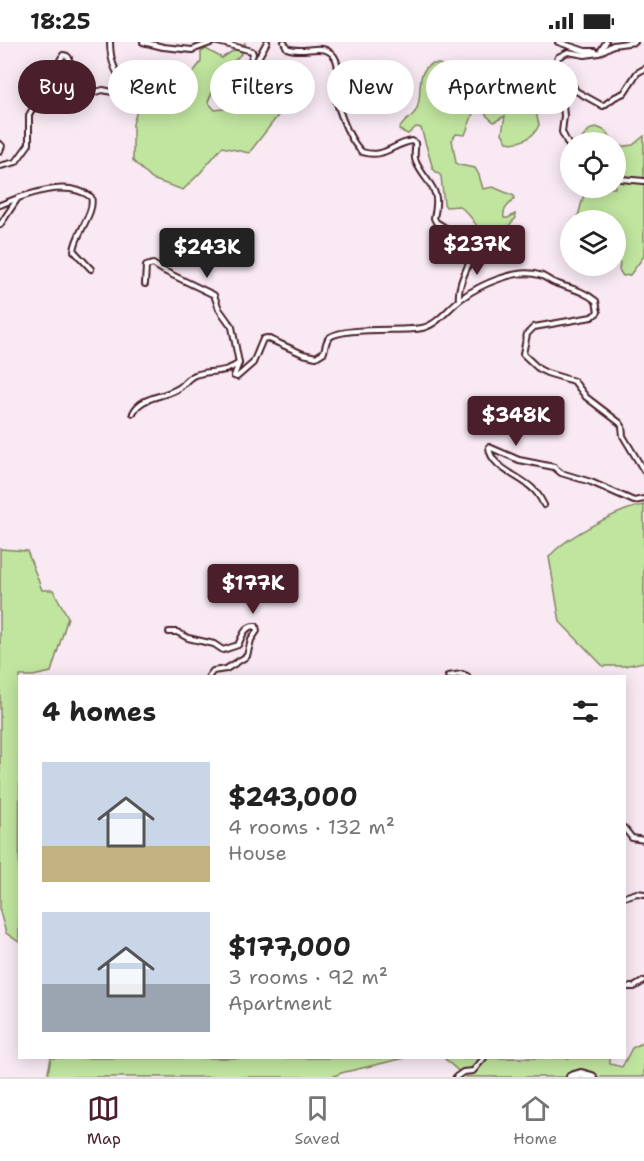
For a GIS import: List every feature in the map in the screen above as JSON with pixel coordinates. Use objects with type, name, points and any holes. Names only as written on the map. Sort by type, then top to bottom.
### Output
[{"type":"highway","points":[[571,1077],[581,1074],[592,1077]]},
{"type":"street","points":[[0,166],[16,162],[29,144],[29,115],[38,100],[37,76],[56,67],[63,55],[69,58],[66,90],[71,95],[103,90],[129,94],[131,89],[120,79],[116,71],[110,42]]},
{"type":"street","points":[[142,42],[192,50],[216,42],[252,51],[249,65],[252,69],[267,42]]},
{"type":"street","points":[[284,42],[287,48],[294,51],[322,50],[329,51],[333,56],[338,70],[336,101],[351,137],[362,152],[374,155],[383,154],[403,143],[412,141],[415,143],[417,164],[436,192],[434,218],[436,222],[474,246],[458,294],[459,300]]},
{"type":"street","points":[[558,42],[585,51],[600,51]]},
{"type":"street","points":[[600,51],[606,42]]},
{"type":"street","points":[[557,60],[568,52],[585,55],[614,45],[635,42]]},
{"type":"street","points":[[578,92],[603,106],[624,93],[637,73],[644,69]]},
{"type":"street","points":[[562,132],[564,114]]},
{"type":"street","points":[[0,144],[3,146],[0,150]]},
{"type":"street","points":[[626,179],[644,181]]},
{"type":"street","points":[[0,205],[36,192],[64,189],[86,193],[92,197],[93,206],[75,243],[74,251],[91,269]]},
{"type":"street","points":[[0,225],[17,203],[18,198]]},
{"type":"street","points":[[145,284],[146,266],[153,264],[214,295],[219,309],[232,327],[239,363],[234,373],[237,377],[253,363],[258,355],[261,342],[267,338],[303,354],[316,357],[324,352],[327,340],[332,335],[361,329],[426,327],[459,300],[489,282],[538,274],[554,283],[580,290],[596,301],[598,312],[592,316],[534,327],[527,334],[523,354],[539,369],[574,381],[580,392],[620,423],[623,436],[644,471]]},
{"type":"street","points":[[133,413],[141,403],[177,390],[187,379],[196,375],[225,371],[239,363]]},
{"type":"street","points":[[544,505],[534,489],[500,466],[491,455],[489,447],[519,460],[554,467],[561,474],[591,482],[634,501],[644,499]]},
{"type":"street","points":[[169,632],[228,650],[238,645],[245,630],[256,626],[257,631],[251,640],[247,656],[226,669],[210,675]]},
{"type":"street","points":[[626,830],[632,838],[644,840]]},
{"type":"street","points":[[626,896],[636,893],[644,894]]},
{"type":"street","points":[[626,987],[634,987],[644,981]]},
{"type":"street","points":[[456,1077],[463,1072],[473,1071],[483,1059]]},
{"type":"green space","points":[[245,43],[246,49],[235,60],[210,60],[208,102],[210,114],[279,114],[249,153],[222,147],[183,190],[152,179],[133,161],[133,124],[136,114],[198,114],[198,66],[201,62],[201,52],[206,49],[222,58]]},
{"type":"green space","points":[[426,68],[426,114],[473,114],[465,135],[456,134],[452,140],[456,163],[475,168],[483,189],[493,187],[514,196],[506,207],[504,218],[515,214],[516,218],[505,234],[495,232],[490,246],[464,210],[459,206],[446,207],[444,204],[441,176],[433,169],[421,128],[416,127],[408,134],[399,130],[414,114],[419,102],[423,73]]},
{"type":"green space","points":[[486,114],[536,114],[539,125],[530,136],[512,143],[507,142],[502,133],[505,116],[494,122]]},
{"type":"green space","points":[[596,127],[606,132],[587,132]]},
{"type":"green space","points":[[644,136],[644,256],[630,275],[626,276],[626,210],[580,210],[583,198],[626,198],[626,146],[633,145]]},
{"type":"green space","points":[[644,505],[644,662],[624,666],[603,666],[560,622],[549,557],[567,541],[593,525],[621,512]]},
{"type":"green space","points":[[0,549],[27,551],[42,590],[53,590],[68,617],[51,672],[18,675],[18,941],[6,933],[0,912]]},
{"type":"green space","points":[[644,1042],[644,1077],[465,1077],[445,1059],[610,1059],[610,1064],[622,1067],[632,1048]]},
{"type":"green space","points":[[51,1059],[401,1059],[332,1077],[47,1077]]}]
